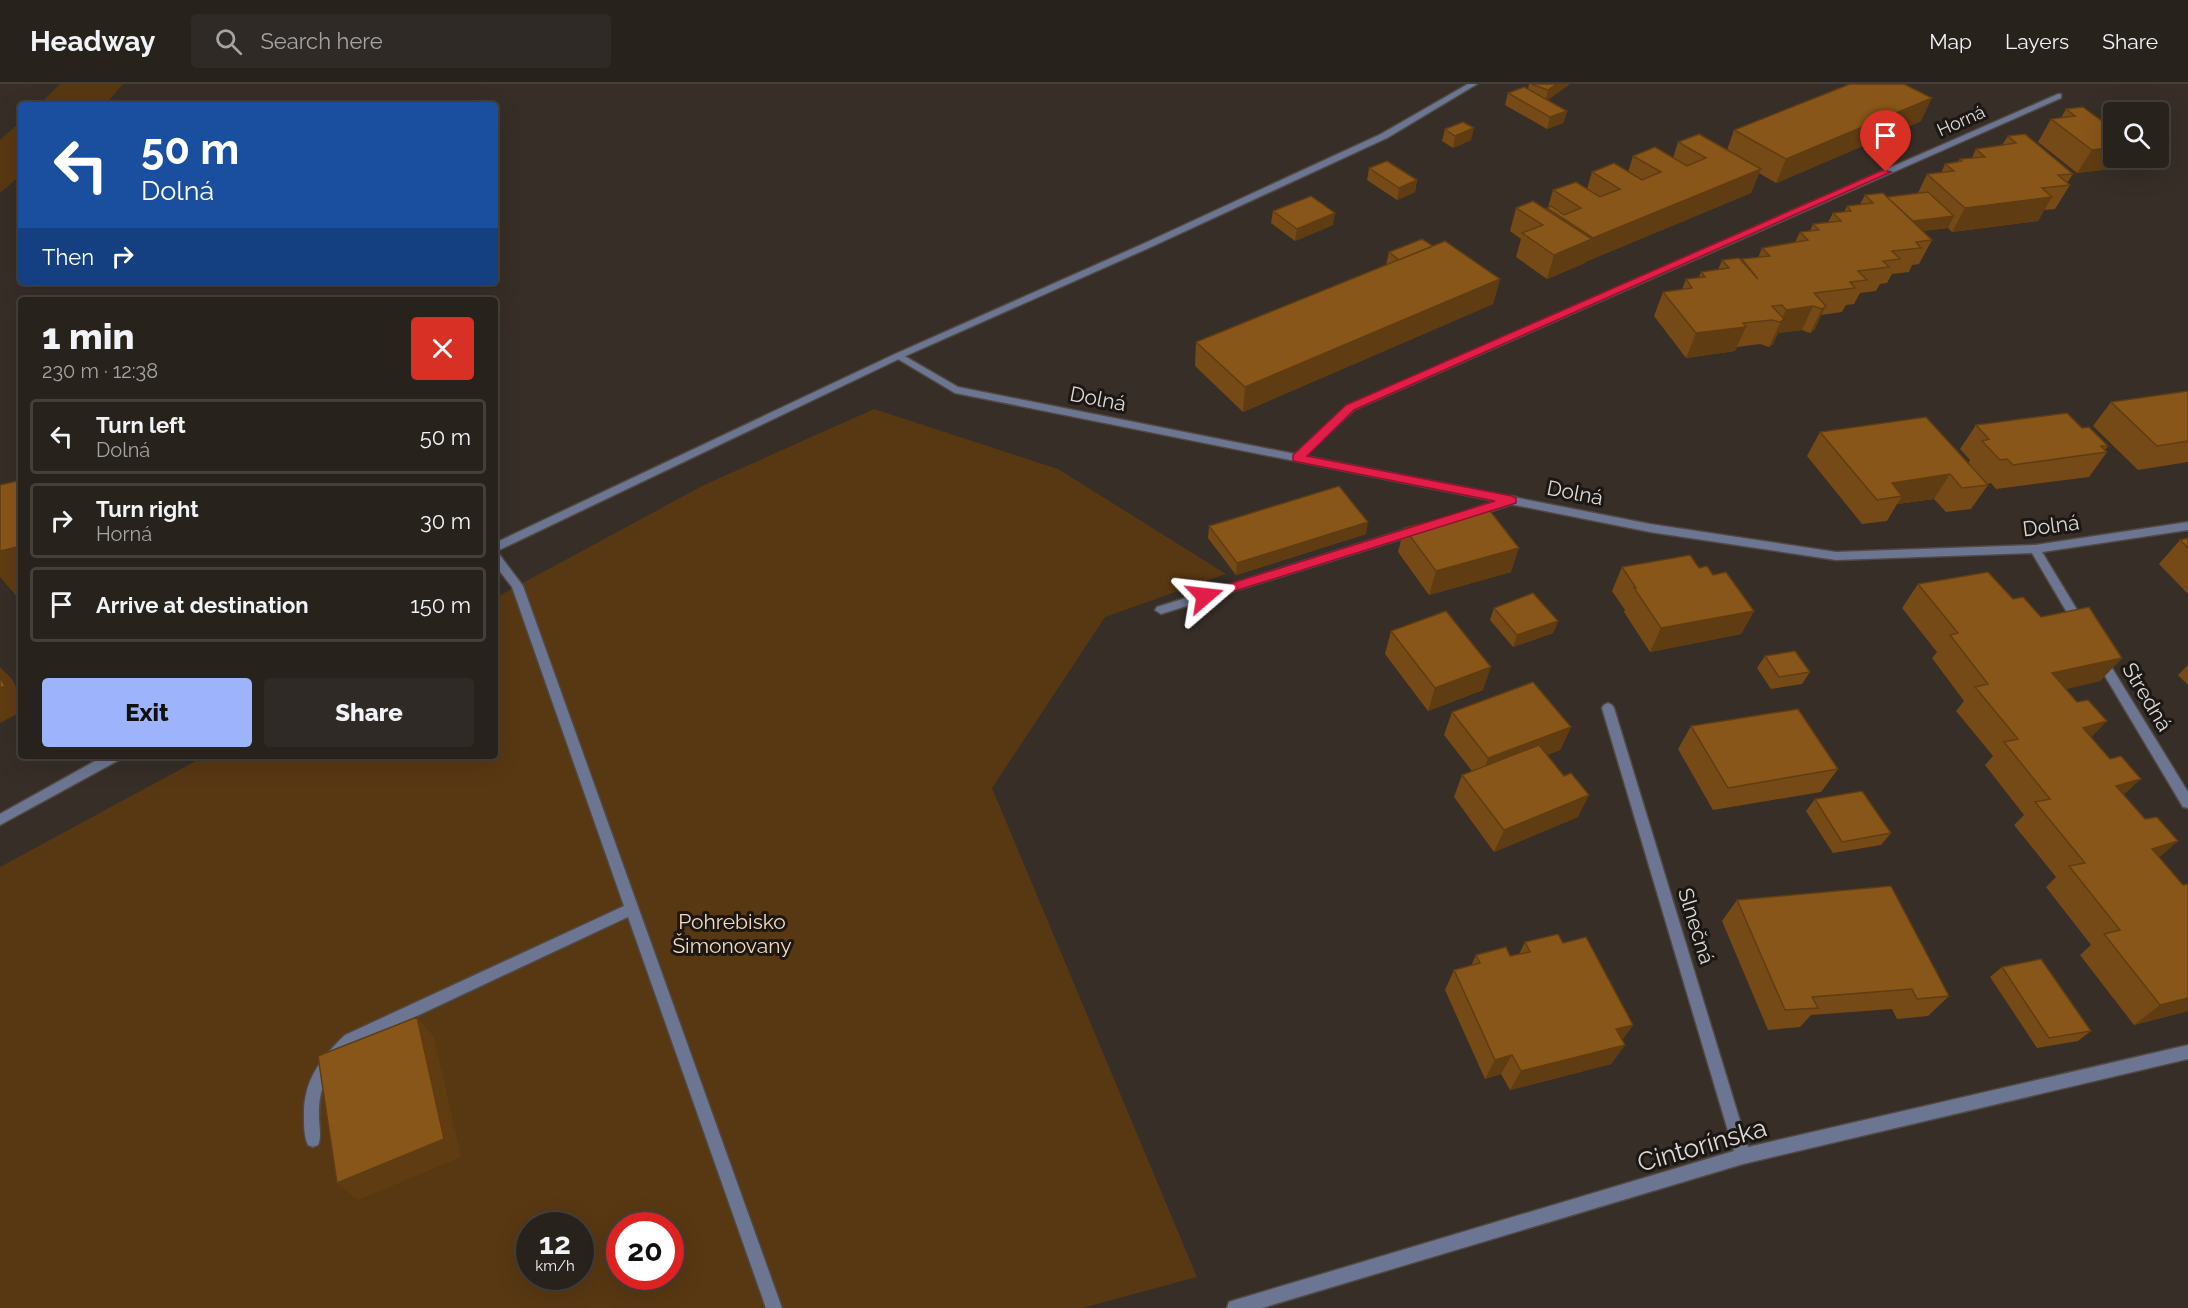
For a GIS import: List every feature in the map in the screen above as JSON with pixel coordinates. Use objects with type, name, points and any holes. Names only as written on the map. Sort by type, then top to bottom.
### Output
[{"type":"street","points":[[498,547],[898,356],[1148,245],[1384,136],[1473,84]]},
{"type":"street","name":"Horná","points":[[1298,458],[1350,408],[2058,96]]},
{"type":"street","name":"Dolná","points":[[898,356],[956,390],[1650,528],[1836,556],[2035,549],[2188,526]]},
{"type":"street","points":[[1466,514],[1512,501]]},
{"type":"street","points":[[1161,610],[1432,525]]},
{"type":"street","points":[[2035,549],[2084,631]]},
{"type":"street","points":[[498,562],[519,593],[774,1308]]},
{"type":"street","name":"Stredná","points":[[2096,651],[2188,803]]},
{"type":"street","name":"Slnečná","points":[[1608,708],[1743,1156]]},
{"type":"street","points":[[0,820],[110,759]]},
{"type":"street","points":[[313,1140],[310,1111],[314,1084],[328,1059],[350,1040],[632,909]]},
{"type":"street","name":"Cintorínska","points":[[1235,1308],[1743,1156],[2188,1052]]},
{"type":"green space","points":[[60,84],[123,84],[108,102],[42,102]]},
{"type":"green space","points":[[18,124],[18,178],[0,193],[0,140]]},
{"type":"green space","name":"Pohrebisko Šimonovany","points":[[874,409],[1058,469],[1226,574],[1105,617],[992,788],[1197,1277],[1082,1308],[0,1308],[0,867],[199,759],[498,759],[498,596],[704,485]]},
{"type":"building","points":[[1531,84],[1557,84],[1548,90]]},
{"type":"building","points":[[1850,84],[1904,84],[1932,98],[1786,159],[1734,130]]},
{"type":"building","points":[[1524,87],[1567,111],[1550,117],[1508,93]]},
{"type":"building","points":[[2083,107],[2103,122],[2103,148],[2092,150],[2051,119],[2075,116],[2066,109]]},
{"type":"building","points":[[1463,122],[1474,128],[1455,136],[1445,129]]},
{"type":"building","points":[[1699,134],[1761,169],[1593,238],[1547,208],[1551,206],[1564,215],[1581,208],[1553,190],[1576,182],[1600,197],[1620,189],[1592,172],[1614,163],[1642,180],[1661,172],[1633,156],[1655,147],[1687,166],[1706,158],[1678,142]]},
{"type":"building","points":[[2025,134],[2073,174],[2058,175],[2070,185],[2042,188],[2052,197],[1965,208],[1927,174],[1954,171],[1945,164],[1962,161],[1960,159],[1985,157],[1976,149],[2016,143],[2008,136]]},
{"type":"building","points":[[1387,161],[1417,180],[1399,188],[1369,168]]},
{"type":"building","points":[[1928,192],[1954,216],[1913,221],[1887,197]]},
{"type":"building","points":[[1883,193],[1932,240],[1916,242],[1921,248],[1892,251],[1900,259],[1883,261],[1889,267],[1858,271],[1867,280],[1850,282],[1855,288],[1814,293],[1826,306],[1822,309],[1813,306],[1786,310],[1782,305],[1772,306],[1784,319],[1780,322],[1772,320],[1743,323],[1746,327],[1696,333],[1663,292],[1692,288],[1686,279],[1705,277],[1701,272],[1729,268],[1722,260],[1739,258],[1758,279],[1742,259],[1770,256],[1762,248],[1808,240],[1800,232],[1819,230],[1813,224],[1841,221],[1833,213],[1851,211],[1847,206],[1873,203],[1865,195]]},
{"type":"building","points":[[1311,196],[1335,213],[1297,229],[1273,211]]},
{"type":"building","points":[[1533,201],[1592,239],[1554,255],[1522,233],[1543,225],[1516,208]]},
{"type":"building","points":[[1422,239],[1433,246],[1399,260],[1389,252]]},
{"type":"building","points":[[1445,241],[1500,279],[1245,387],[1196,342]]},
{"type":"building","points":[[2188,391],[2188,441],[2157,446],[2111,402]]},
{"type":"building","points":[[2067,413],[2082,428],[2089,427],[2108,446],[2101,446],[2107,452],[2013,465],[2007,459],[2000,460],[1982,441],[1989,439],[1976,425]]},
{"type":"building","points":[[1926,417],[1988,485],[1962,488],[1950,474],[1892,483],[1902,496],[1877,500],[1820,432]]},
{"type":"building","points":[[18,481],[18,547],[0,551],[0,485]]},
{"type":"building","points":[[1339,486],[1368,522],[1237,563],[1209,526]]},
{"type":"building","points":[[1487,507],[1519,548],[1436,571],[1404,528]]},
{"type":"building","points":[[2188,538],[2188,548],[2180,540]]},
{"type":"building","points":[[1690,555],[1699,568],[1707,566],[1713,575],[1726,572],[1754,611],[1661,628],[1622,567]]},
{"type":"building","points":[[1988,572],[2013,599],[2023,597],[2041,617],[2089,607],[2122,658],[2052,673],[2077,702],[2088,700],[2107,721],[2083,728],[2110,759],[2121,756],[2141,779],[2116,786],[2145,819],[2157,817],[2178,841],[2152,849],[2183,885],[2188,884],[2188,998],[2160,1005],[2104,934],[2120,930],[2069,866],[2085,863],[2035,802],[2050,799],[2004,742],[2018,739],[1975,687],[1988,684],[1950,635],[1958,633],[1918,584]]},
{"type":"building","points":[[1533,593],[1558,621],[1517,635],[1494,608]]},
{"type":"building","points":[[1446,611],[1491,667],[1435,688],[1391,631]]},
{"type":"building","points":[[1795,651],[1810,672],[1779,677],[1765,656]]},
{"type":"building","points":[[0,677],[5,686],[0,688]]},
{"type":"building","points":[[1533,682],[1571,727],[1488,758],[1452,712]]},
{"type":"building","points":[[1798,709],[1838,769],[1728,788],[1691,726]]},
{"type":"building","points":[[1539,745],[1564,776],[1571,773],[1589,795],[1504,830],[1462,775]]},
{"type":"building","points":[[1862,791],[1891,833],[1842,842],[1815,799]]},
{"type":"building","points":[[1891,886],[1949,996],[1917,999],[1912,989],[1812,997],[1818,1008],[1785,1010],[1737,900]]},
{"type":"building","points":[[1558,934],[1563,943],[1586,937],[1633,1025],[1616,1029],[1625,1045],[1521,1071],[1512,1055],[1495,1060],[1454,970],[1480,963],[1476,955],[1506,947],[1510,956],[1530,952],[1525,942]]},
{"type":"building","points":[[2041,959],[2091,1031],[2049,1038],[2002,967]]},
{"type":"building","points":[[417,1017],[444,1139],[337,1183],[318,1056]]},
{"type":"route","points":[[1205,596],[1512,501],[1298,458],[1350,408],[1886,172]]}]
